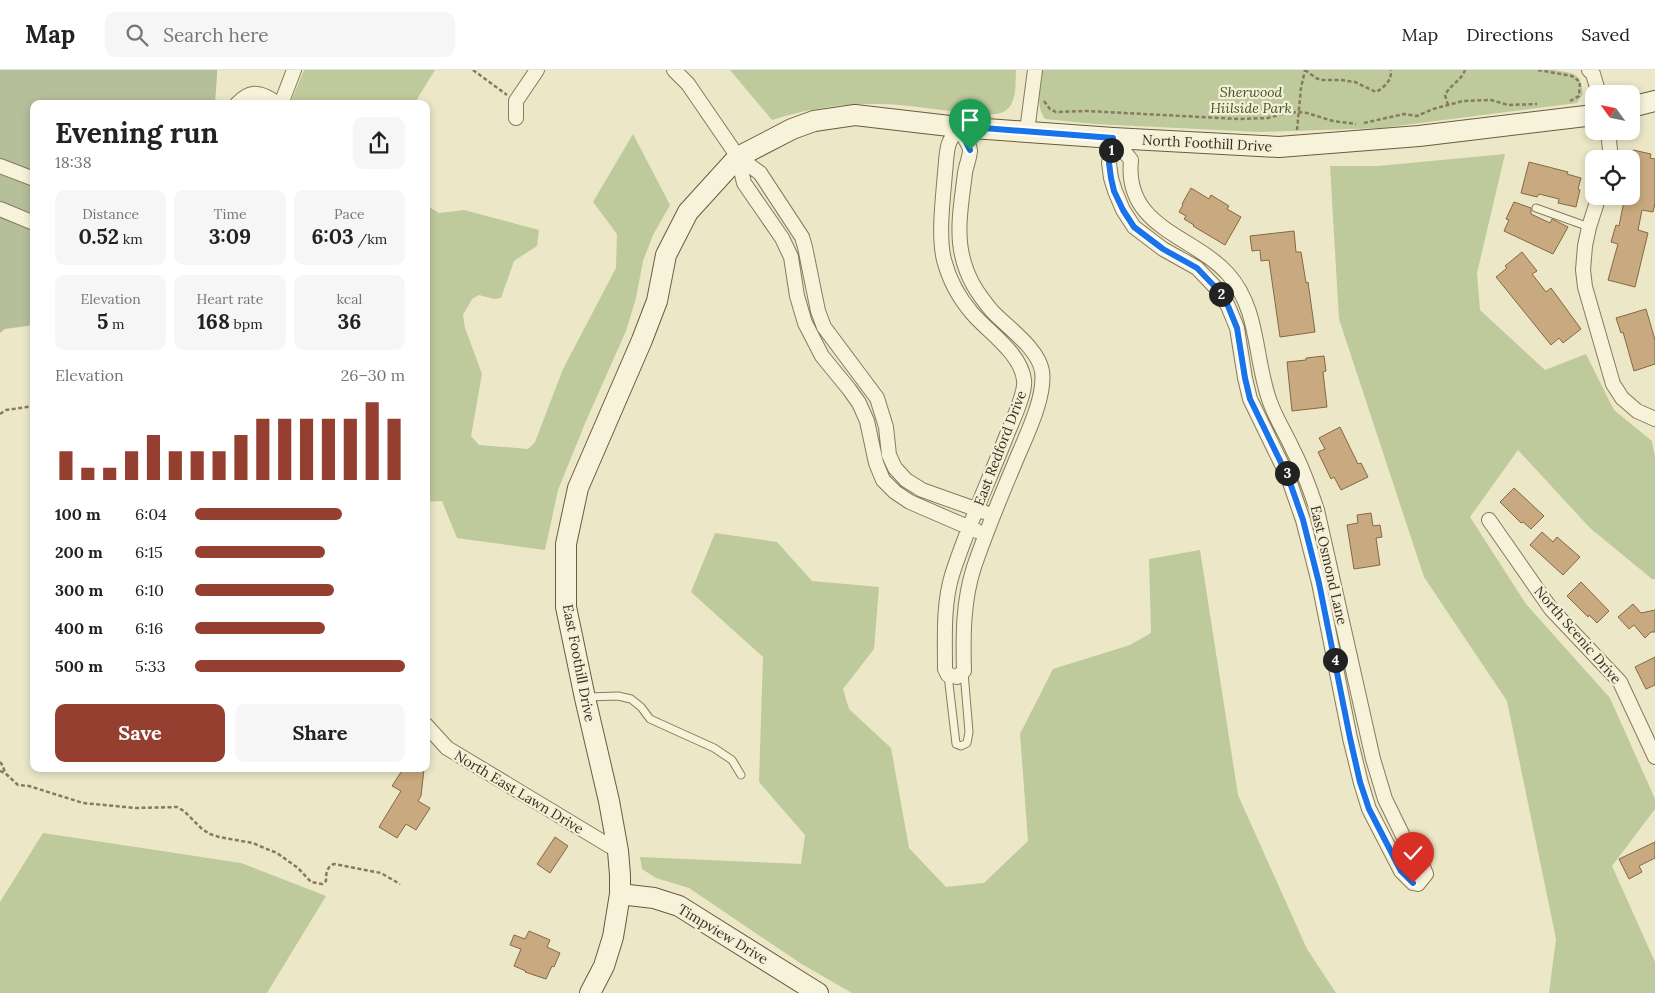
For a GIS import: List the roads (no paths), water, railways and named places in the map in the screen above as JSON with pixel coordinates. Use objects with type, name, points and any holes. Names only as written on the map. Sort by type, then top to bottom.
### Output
[{"type":"street","points":[[283,100],[294,70]]},
{"type":"street","points":[[516,118],[516,101],[537,70]]},
{"type":"street","points":[[674,70],[688,84],[738,157],[744,182],[788,248],[804,323],[822,356],[859,404],[867,421],[876,463],[883,480],[894,492],[910,502],[987,535]]},
{"type":"street","points":[[1027,131],[1035,70]]},
{"type":"street","points":[[1589,70],[1593,74],[1596,85]]},
{"type":"street","points":[[242,100],[250,94],[262,93],[272,100]]},
{"type":"street","points":[[1640,105],[1655,101]]},
{"type":"street","name":"North Foothill Drive","points":[[738,157],[792,129],[814,122],[855,115],[958,126],[1113,138],[1279,147],[1419,136],[1585,116]]},
{"type":"street","name":"East Redford Drive","points":[[948,675],[945,668],[945,613],[952,576],[1024,388],[1022,372],[1005,346],[960,298],[944,260],[942,246],[943,192],[948,145],[958,126]]},
{"type":"street","name":"East Redford Drive","points":[[958,126],[970,150],[959,234],[962,254],[969,278],[977,292],[993,312],[1033,351],[1040,363],[1042,373],[1042,385],[1031,424],[974,567],[967,592],[963,631],[964,671]]},
{"type":"street","name":"East Osmond Lane","points":[[1113,138],[1131,160],[1130,178],[1134,191],[1146,212],[1158,224],[1180,240],[1206,255],[1223,269],[1237,285],[1249,310],[1254,324],[1264,382],[1270,404],[1307,479],[1317,510],[1371,750],[1385,799],[1405,840],[1426,874],[1418,884],[1413,883],[1401,871],[1369,809],[1360,782],[1319,583],[1303,520],[1288,477],[1250,399],[1237,328],[1228,306],[1218,290],[1197,268],[1163,249],[1134,227],[1114,191],[1109,163],[1113,138]]},
{"type":"street","points":[[738,157],[760,172],[802,237],[818,311],[824,327],[877,398],[886,427],[889,455],[895,468],[906,480],[922,490],[994,516]]},
{"type":"street","name":"East Foothill Drive","points":[[590,993],[604,966],[617,916],[620,894],[618,852],[609,801],[566,607],[566,544],[578,488],[645,332],[656,302],[666,255],[688,212],[738,157]]},
{"type":"street","points":[[0,166],[30,178]]},
{"type":"street","points":[[1117,196],[1134,191]]},
{"type":"street","points":[[1596,205],[1589,227],[1583,270],[1585,287],[1608,371],[1613,384],[1622,398],[1637,411],[1655,419]]},
{"type":"street","points":[[0,209],[30,221]]},
{"type":"street","points":[[1264,430],[1280,423]]},
{"type":"street","name":"North Scenic Drive","points":[[1489,520],[1551,608],[1620,682],[1655,757]]},
{"type":"street","points":[[948,675],[956,677],[964,671]]},
{"type":"street","name":"North East Lawn Drive","points":[[430,729],[447,748],[618,852]]},
{"type":"street","name":"Timpview Drive","points":[[620,894],[654,898],[679,906],[818,993]]},
{"type":"lane","points":[[1536,208],[1589,227]]},
{"type":"lane","points":[[948,675],[956,744],[961,746],[967,743],[969,732],[964,671]]},
{"type":"lane","points":[[585,698],[618,696],[631,699],[641,707],[650,719],[714,748],[732,760],[740,775]]},
{"type":"park label","name":"Sherwood Hiilside Park","points":[[1251,100]]}]
